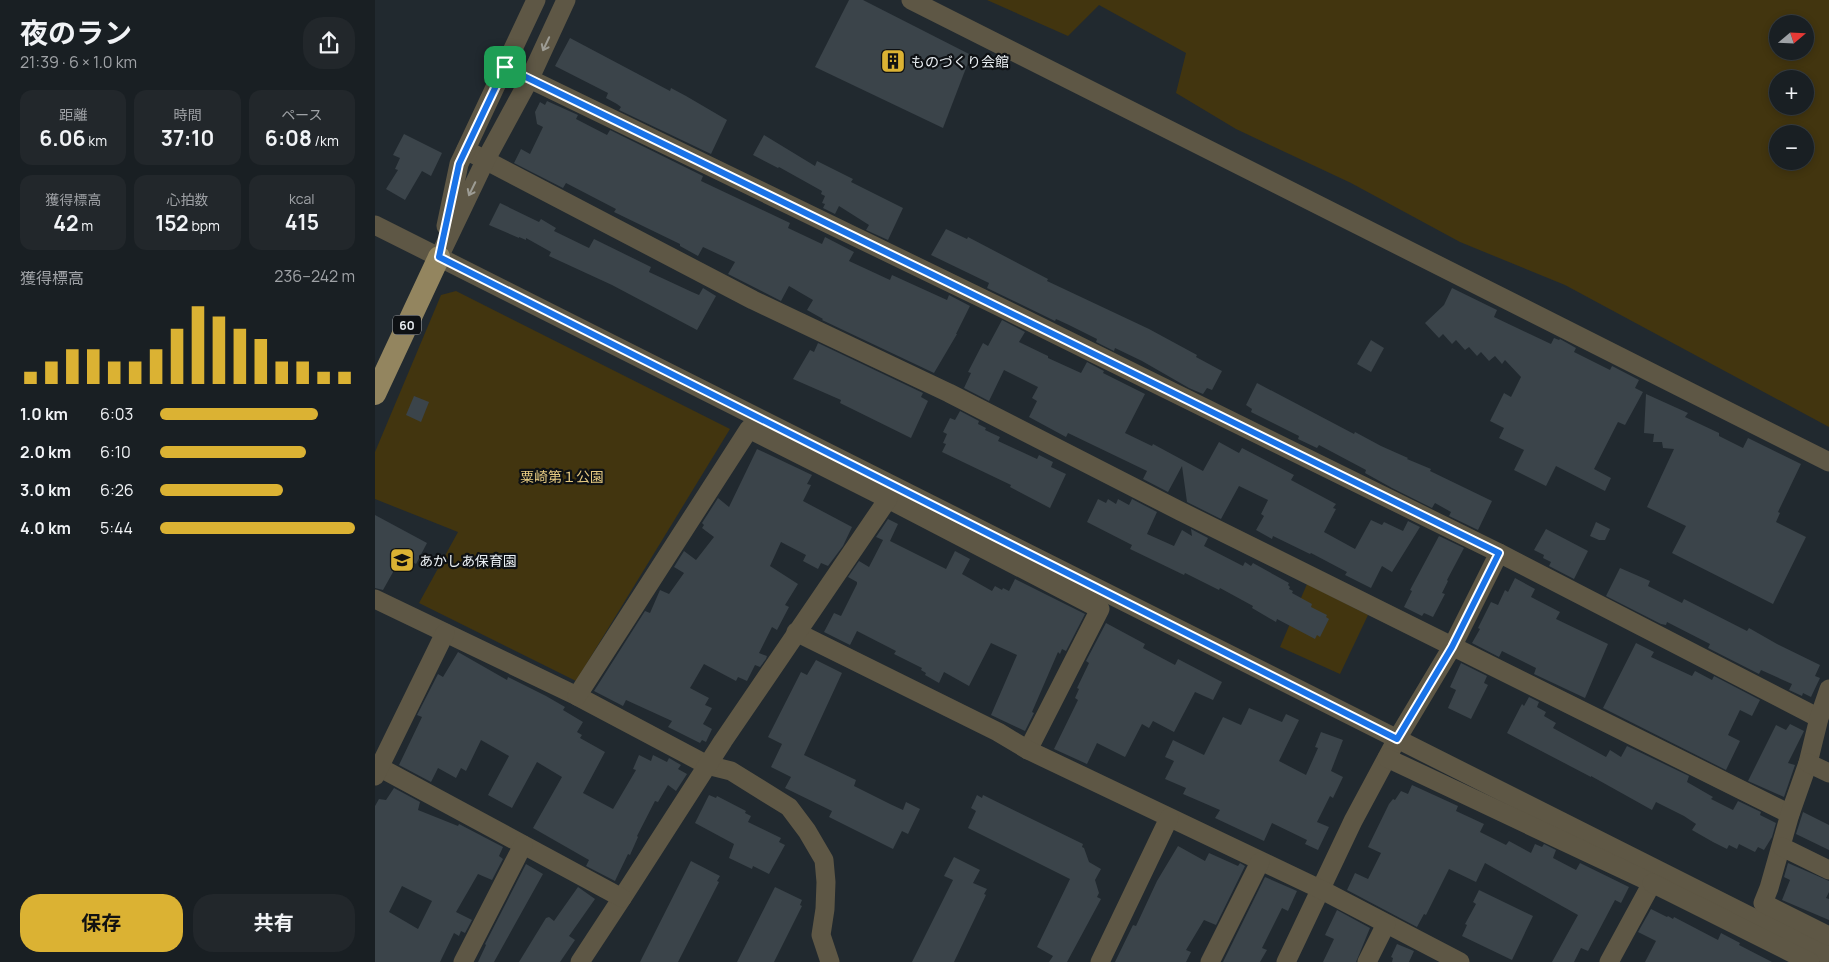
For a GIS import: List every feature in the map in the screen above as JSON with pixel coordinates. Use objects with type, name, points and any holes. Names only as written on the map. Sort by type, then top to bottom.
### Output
[{"type":"main road","name":"60","points":[[375,394],[439,257]]},
{"type":"street","points":[[439,257],[459,164],[536,0]]},
{"type":"street","points":[[439,257],[485,160],[530,78],[566,0]]},
{"type":"street","points":[[911,0],[1829,462]]},
{"type":"street","points":[[505,67],[1499,553],[1819,718]]},
{"type":"street","points":[[465,150],[753,300],[949,393],[1180,511],[1790,814]]},
{"type":"street","points":[[375,226],[1829,956]]},
{"type":"street","points":[[577,696],[749,430],[888,499],[1100,610],[1028,750]]},
{"type":"street","points":[[580,962],[707,765],[888,499]]},
{"type":"street","points":[[1287,962],[1353,821],[1397,739],[1452,647],[1499,553]]},
{"type":"street","points":[[375,600],[577,696],[707,765],[731,771],[789,808],[807,831],[824,860],[826,882],[821,936],[830,962]]},
{"type":"street","points":[[796,632],[997,732],[1028,750],[1322,890],[1460,962]]},
{"type":"street","points":[[445,633],[377,772],[523,845],[623,898]]},
{"type":"street","points":[[1829,689],[1790,814],[1782,847],[1763,903],[1829,936]]},
{"type":"street","points":[[1387,758],[1652,883],[1810,962]]},
{"type":"street","points":[[1807,763],[1829,774]]},
{"type":"street","points":[[1101,962],[1169,818]]},
{"type":"street","points":[[463,962],[523,845]]},
{"type":"street","points":[[1782,847],[1829,870]]},
{"type":"street","points":[[1210,962],[1260,862]]},
{"type":"street","points":[[1609,962],[1652,883]]},
{"type":"street","points":[[1367,962],[1386,924]]},
{"type":"green space","points":[[987,0],[1829,0],[1829,427],[1565,285],[1460,242],[1351,183],[1236,129],[1176,93],[1186,53],[1099,5],[1068,36]]},
{"type":"green space","name":"粟崎第１公園","points":[[456,291],[730,429],[576,681],[419,603],[458,532],[375,499],[375,452],[441,295]]},
{"type":"green space","points":[[1307,584],[1368,615],[1340,674],[1280,647]]},
{"type":"building","name":"ものづくり会館","points":[[849,0],[863,0],[971,55],[943,128],[815,67]]},
{"type":"building","points":[[570,38],[670,91],[671,88],[727,120],[711,154],[619,110],[621,107],[606,98],[608,93],[555,66]]},
{"type":"building","points":[[547,101],[578,115],[576,119],[607,135],[610,130],[703,176],[701,181],[790,223],[788,228],[822,244],[825,237],[854,252],[849,261],[890,280],[892,275],[947,300],[949,295],[970,306],[957,334],[934,373],[822,320],[807,310],[813,300],[789,286],[781,301],[728,274],[735,262],[703,247],[698,256],[680,246],[680,244],[614,212],[616,209],[566,183],[563,188],[514,163],[521,149],[530,154],[543,127],[537,124],[535,112],[540,102],[545,105]]},
{"type":"building","points":[[404,134],[442,153],[431,176],[422,171],[405,200],[386,189],[398,170],[395,169],[400,158],[393,155]]},
{"type":"building","points":[[764,135],[815,166],[817,161],[853,179],[851,182],[903,208],[888,240],[866,230],[869,225],[839,206],[835,214],[823,208],[825,204],[822,203],[825,196],[821,194],[822,191],[753,155]]},
{"type":"building","points":[[500,203],[539,222],[541,219],[556,228],[554,231],[589,248],[594,239],[651,267],[649,272],[699,295],[703,288],[716,296],[697,330],[612,285],[549,256],[551,252],[526,238],[526,240],[519,238],[489,225]]},
{"type":"building","points":[[946,229],[967,239],[968,237],[1048,279],[1047,281],[1149,329],[1197,355],[1196,357],[1222,371],[1212,390],[1207,388],[1203,394],[1189,388],[1142,361],[1115,348],[1114,351],[1096,342],[1097,339],[1069,325],[1056,319],[1055,321],[987,288],[989,283],[931,255]]},
{"type":"building","points":[[1452,288],[1497,310],[1494,317],[1551,344],[1554,338],[1560,339],[1576,348],[1574,352],[1610,370],[1612,366],[1639,380],[1635,388],[1643,392],[1625,425],[1618,422],[1594,469],[1611,478],[1605,491],[1556,466],[1546,486],[1514,470],[1524,450],[1499,438],[1504,428],[1490,421],[1504,393],[1511,397],[1521,377],[1505,360],[1502,364],[1495,356],[1489,361],[1481,352],[1477,356],[1469,347],[1465,350],[1456,340],[1452,344],[1443,334],[1439,338],[1425,323],[1444,305]]},
{"type":"building","points":[[1002,320],[1025,332],[1019,342],[1048,356],[1048,358],[1081,373],[1087,362],[1104,371],[1103,373],[1145,394],[1125,433],[1152,446],[1153,444],[1203,471],[1219,442],[1239,453],[1242,448],[1294,475],[1291,480],[1336,504],[1333,508],[1336,509],[1324,532],[1355,549],[1371,520],[1382,525],[1384,522],[1403,531],[1408,521],[1420,527],[1392,572],[1382,566],[1371,588],[1345,575],[1347,572],[1311,553],[1273,536],[1272,539],[1256,530],[1264,516],[1261,514],[1268,500],[1239,486],[1221,519],[1187,502],[1182,466],[1168,492],[1143,479],[1147,471],[1068,433],[1066,437],[1029,417],[1037,401],[1032,398],[1038,387],[1004,370],[989,401],[964,388],[971,373],[968,372],[983,343],[988,346]]},
{"type":"building","points":[[1371,340],[1384,348],[1371,372],[1357,364]]},
{"type":"building","points":[[818,343],[923,393],[921,397],[928,401],[911,438],[840,403],[841,400],[793,379],[810,350],[814,352]]},
{"type":"building","points":[[1257,383],[1354,434],[1355,432],[1492,501],[1478,530],[1449,516],[1451,512],[1435,503],[1432,508],[1365,473],[1366,470],[1319,445],[1317,448],[1298,439],[1299,436],[1251,412],[1252,409],[1246,405]]},
{"type":"building","points":[[1646,394],[1688,413],[1685,417],[1719,433],[1719,436],[1743,448],[1748,438],[1801,464],[1778,512],[1780,513],[1776,522],[1806,537],[1773,604],[1672,553],[1686,526],[1647,507],[1674,449],[1663,448],[1662,442],[1653,442],[1654,434],[1644,433]]},
{"type":"building","points":[[414,396],[429,402],[421,422],[406,415]]},
{"type":"building","points":[[960,411],[979,421],[978,424],[986,428],[985,430],[1000,437],[998,441],[1037,459],[1039,455],[1053,462],[1051,467],[1066,474],[1050,508],[1010,487],[1011,485],[942,452],[946,444],[943,443],[947,434],[943,432],[950,418],[955,420]]},
{"type":"building","points":[[757,449],[812,475],[807,484],[811,485],[803,501],[852,527],[843,546],[828,566],[821,563],[818,569],[803,561],[806,555],[781,542],[770,566],[798,584],[785,605],[789,607],[777,630],[772,627],[759,653],[767,656],[766,659],[760,667],[755,665],[747,681],[738,677],[736,681],[704,664],[690,688],[709,698],[705,705],[712,708],[703,724],[712,729],[706,742],[702,740],[700,743],[668,727],[672,721],[626,700],[623,706],[594,691],[645,611],[650,613],[660,590],[669,594],[684,573],[674,567],[684,551],[696,560],[714,537],[702,528],[704,525],[702,523],[718,498],[729,507]]},
{"type":"building","points":[[1098,499],[1106,503],[1108,499],[1116,504],[1118,499],[1129,505],[1132,499],[1157,512],[1147,534],[1174,546],[1182,530],[1192,536],[1191,529],[1208,538],[1204,546],[1243,566],[1245,562],[1251,566],[1253,563],[1289,583],[1289,589],[1293,591],[1292,593],[1312,604],[1311,607],[1327,615],[1326,617],[1329,619],[1320,637],[1317,635],[1315,639],[1277,619],[1276,622],[1252,608],[1253,606],[1220,588],[1219,590],[1185,573],[1184,575],[1130,549],[1132,545],[1087,522]]},
{"type":"building","points":[[375,515],[427,543],[416,564],[402,556],[383,590],[375,588]]},
{"type":"building","points":[[888,519],[898,524],[890,541],[946,569],[955,551],[970,559],[962,574],[992,591],[995,586],[1009,591],[1015,579],[1085,614],[1066,651],[1062,649],[1060,654],[1058,652],[1025,731],[991,715],[1017,655],[991,643],[969,686],[944,672],[939,683],[925,675],[926,673],[921,670],[922,668],[894,654],[896,651],[857,631],[850,645],[824,632],[834,613],[841,616],[857,584],[857,582],[848,577],[859,561],[869,567],[883,540],[876,537]]},
{"type":"building","points":[[1596,522],[1610,529],[1605,540],[1599,540],[1590,536]]},
{"type":"building","points":[[1546,529],[1588,551],[1574,579],[1549,566],[1551,562],[1543,558],[1544,555],[1534,550]]},
{"type":"building","points":[[1439,536],[1464,548],[1447,580],[1442,593],[1445,594],[1433,617],[1424,613],[1422,616],[1404,607],[1412,591],[1410,590]]},
{"type":"building","points":[[1620,568],[1650,581],[1648,586],[1682,603],[1684,599],[1747,631],[1749,628],[1820,665],[1815,676],[1820,678],[1811,697],[1803,693],[1802,696],[1789,690],[1792,684],[1761,670],[1759,674],[1708,648],[1710,644],[1667,622],[1666,625],[1661,624],[1606,596]]},
{"type":"building","points":[[1515,578],[1535,589],[1531,597],[1560,612],[1556,619],[1608,644],[1585,698],[1534,674],[1536,668],[1502,651],[1499,657],[1472,643],[1491,602],[1498,605],[1505,590],[1508,592]]},
{"type":"building","points":[[1106,623],[1145,644],[1143,648],[1175,665],[1178,659],[1222,682],[1213,700],[1195,692],[1174,732],[1153,721],[1149,728],[1142,724],[1125,757],[1097,743],[1087,764],[1054,749],[1078,700],[1075,698],[1079,689],[1077,688],[1089,663],[1086,661]]},
{"type":"building","points":[[1636,643],[1654,652],[1651,657],[1692,676],[1695,671],[1712,680],[1714,676],[1760,700],[1752,716],[1740,710],[1728,735],[1740,741],[1726,770],[1603,708]]},
{"type":"building","points":[[458,652],[507,680],[508,677],[546,696],[565,707],[563,710],[583,722],[577,732],[582,735],[580,738],[605,752],[583,793],[613,809],[636,770],[633,769],[639,755],[651,761],[653,755],[667,762],[669,758],[681,765],[678,769],[687,774],[676,791],[668,785],[658,802],[655,801],[637,836],[630,855],[628,854],[615,881],[586,866],[589,860],[533,828],[562,777],[537,762],[512,808],[488,795],[509,756],[481,740],[466,771],[461,768],[456,778],[438,768],[431,782],[399,765],[422,717],[417,715],[438,674],[443,677]]},
{"type":"building","points":[[816,660],[842,673],[804,755],[856,780],[854,786],[890,804],[903,810],[906,802],[920,809],[908,834],[902,831],[893,849],[829,817],[832,811],[785,788],[791,777],[771,767],[782,744],[768,737],[801,672],[807,675]]},
{"type":"building","points":[[1461,663],[1487,676],[1484,683],[1488,685],[1471,719],[1448,708],[1456,690],[1450,687]]},
{"type":"building","points":[[1529,697],[1539,702],[1537,707],[1546,712],[1544,716],[1556,723],[1553,728],[1606,757],[1610,750],[1621,757],[1627,746],[1689,776],[1687,782],[1713,797],[1711,799],[1733,810],[1738,801],[1761,812],[1760,815],[1776,823],[1772,837],[1764,850],[1758,847],[1755,852],[1739,844],[1737,849],[1729,845],[1727,849],[1692,830],[1696,824],[1684,816],[1656,802],[1652,810],[1507,733],[1522,704],[1524,706]]},
{"type":"building","points":[[1249,708],[1282,722],[1286,714],[1299,720],[1279,761],[1306,775],[1318,748],[1315,747],[1321,732],[1343,740],[1331,771],[1343,777],[1333,798],[1330,796],[1317,822],[1329,827],[1318,850],[1305,844],[1307,840],[1272,823],[1264,841],[1215,818],[1220,810],[1183,794],[1186,788],[1165,779],[1174,761],[1165,757],[1173,740],[1204,755],[1223,717],[1241,725]]},
{"type":"building","points":[[1790,724],[1804,731],[1788,763],[1795,765],[1784,797],[1748,781],[1776,725],[1786,730]]},
{"type":"building","points":[[1412,785],[1458,806],[1456,811],[1484,824],[1480,832],[1506,845],[1509,841],[1531,853],[1535,844],[1542,847],[1544,844],[1556,850],[1553,858],[1576,870],[1580,863],[1629,887],[1621,903],[1615,900],[1588,951],[1581,948],[1574,962],[1552,962],[1578,915],[1485,863],[1476,882],[1449,869],[1426,915],[1424,914],[1417,927],[1347,890],[1355,873],[1368,879],[1381,853],[1368,847],[1389,804],[1393,799],[1395,800],[1401,791],[1408,794]]},
{"type":"building","points":[[394,788],[420,802],[418,810],[458,826],[459,824],[503,847],[499,856],[503,859],[492,880],[478,874],[456,912],[472,920],[465,933],[461,931],[459,936],[454,933],[440,962],[375,962],[375,806],[379,799],[386,800]],"holes":[[[402,886],[432,901],[418,929],[389,912]]]},
{"type":"building","points":[[709,795],[716,798],[717,796],[746,811],[745,813],[751,816],[748,822],[781,838],[779,842],[785,845],[769,874],[753,866],[752,869],[729,858],[734,844],[695,823]]},
{"type":"building","points":[[977,795],[982,798],[983,795],[1083,844],[1082,847],[1089,862],[1101,869],[1095,880],[1099,893],[1097,897],[1101,899],[1067,962],[1049,962],[1053,956],[1037,947],[1070,879],[968,828],[976,811],[971,808]]},
{"type":"building","points":[[1803,812],[1829,825],[1829,850],[1796,834]]},
{"type":"building","points":[[1178,846],[1205,861],[1209,853],[1238,866],[1240,863],[1245,866],[1216,925],[1204,920],[1186,950],[1191,952],[1186,962],[1115,962],[1133,925],[1136,926],[1157,881]]},
{"type":"building","points":[[954,857],[980,870],[973,883],[987,889],[984,894],[986,895],[954,962],[912,962],[953,880],[944,876]]},
{"type":"building","points":[[691,861],[720,876],[717,881],[719,882],[678,962],[640,962]]},
{"type":"building","points":[[1788,863],[1829,881],[1829,892],[1826,898],[1829,899],[1829,920],[1782,900],[1790,880],[1784,877]]},
{"type":"building","points":[[526,864],[543,874],[494,962],[478,962],[485,944]]},
{"type":"building","points":[[1265,877],[1297,891],[1288,911],[1282,908],[1262,948],[1267,950],[1260,962],[1223,962]]},
{"type":"building","points":[[578,887],[595,899],[569,936],[575,940],[560,962],[519,962],[546,918],[549,917],[554,921]]},
{"type":"building","points":[[775,887],[802,900],[800,905],[802,906],[774,962],[737,962]]},
{"type":"building","points":[[1479,890],[1533,916],[1512,960],[1462,936],[1467,925],[1465,924],[1476,904],[1473,902]]},
{"type":"building","points":[[1651,909],[1667,917],[1673,919],[1674,917],[1718,940],[1721,933],[1740,943],[1739,945],[1772,962],[1645,962],[1656,941],[1638,932]]},
{"type":"building","points":[[1337,910],[1370,928],[1356,962],[1323,962],[1334,939],[1325,935]]},
{"type":"building","points":[[1397,944],[1414,951],[1409,962],[1392,962],[1393,958],[1391,957]]},
{"type":"place","name":"ものづくり会館","points":[[893,61]]},
{"type":"place","name":"あかしあ保育園","points":[[402,560]]},
{"type":"route","points":[[505,67],[1499,553],[1452,647],[1397,739],[439,257],[459,164],[505,67]]}]
